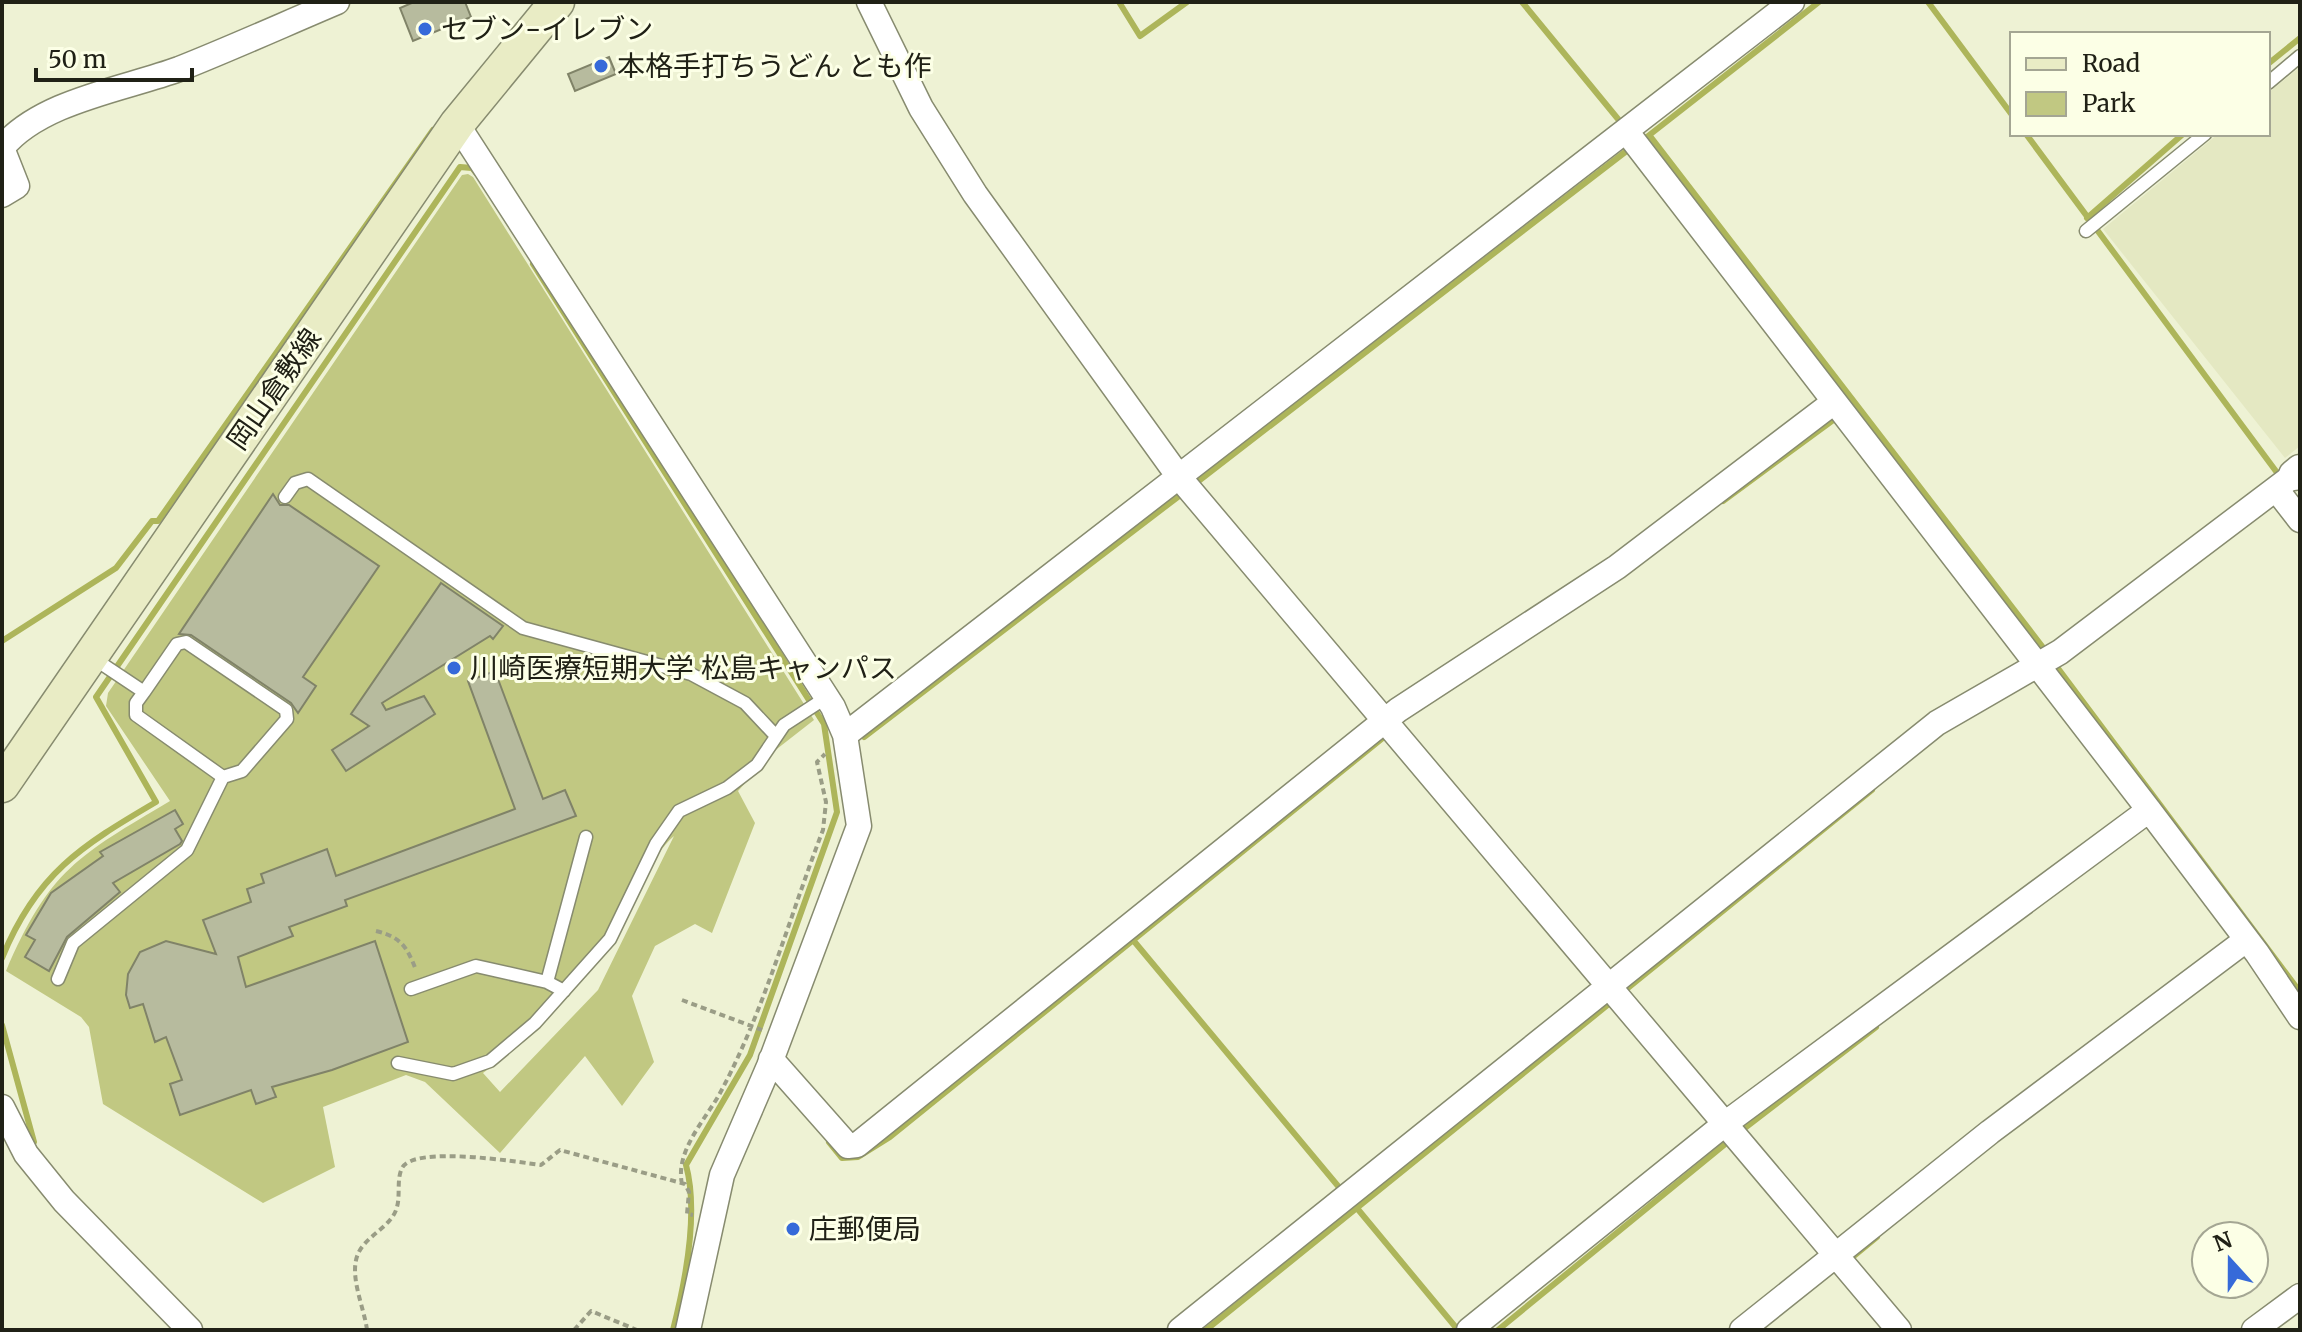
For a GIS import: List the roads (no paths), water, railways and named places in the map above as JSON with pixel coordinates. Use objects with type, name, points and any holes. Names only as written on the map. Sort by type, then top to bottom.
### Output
[{"type":"main road","name":"岡山倉敷線","points":[[2,785],[99,661],[457,124],[557,2]]},
{"type":"street","points":[[2,195],[17,186],[2,148],[14,134],[85,97],[180,68],[337,2]]},
{"type":"street","points":[[869,2],[921,108],[967,182],[1186,485],[1844,1261],[1899,1330]]},
{"type":"street","points":[[845,735],[1186,485],[1633,139],[1792,2]]},
{"type":"street","points":[[457,124],[818,703],[845,735],[859,826],[769,1066],[722,1175],[688,1330]]},
{"type":"street","points":[[1633,139],[1840,409],[2047,660],[2149,810],[2300,1017]]},
{"type":"street","points":[[769,1066],[848,1146],[857,1145],[1392,726],[1840,409]]},
{"type":"street","points":[[1180,1330],[1347,1196],[1614,992],[1937,723],[2047,660],[2288,480],[2300,520]]},
{"type":"street","points":[[1469,1330],[1726,1123],[2149,810]]},
{"type":"street","points":[[1742,1330],[1844,1261],[2073,1068],[2250,945]]},
{"type":"street","points":[[2,1107],[26,1154],[64,1201],[190,1330]]},
{"type":"street","points":[[2254,1330],[2300,1296]]},
{"type":"lane","points":[[2270,81],[2300,56]]},
{"type":"lane","points":[[2091,227],[2203,136]]},
{"type":"lane","points":[[285,497],[295,483],[308,479],[523,628],[691,674],[745,703],[776,736]]},
{"type":"lane","points":[[58,979],[73,943],[187,850],[223,777],[242,771],[287,719],[286,710],[186,642],[177,644],[136,703],[136,715],[223,777]]},
{"type":"lane","points":[[99,661],[144,692]]},
{"type":"lane","points":[[398,1063],[453,1074],[490,1061],[535,1023],[610,939],[656,844],[679,811],[727,788],[757,765],[784,725],[818,703]]},
{"type":"lane","points":[[547,982],[586,837]]},
{"type":"lane","points":[[416,987],[476,966],[547,982],[564,991]]},
{"type":"waterway","points":[[1119,2],[1140,36],[1187,2]]},
{"type":"waterway","points":[[1522,2],[1618,119]]},
{"type":"waterway","points":[[1643,140],[1819,2]]},
{"type":"waterway","points":[[1928,2],[2010,112]]},
{"type":"waterway","points":[[2270,62],[2300,38]]},
{"type":"waterway","points":[[2,641],[116,568],[152,521],[158,521],[433,130]]},
{"type":"waterway","points":[[1650,136],[2048,654]]},
{"type":"waterway","points":[[2027,136],[2281,478]]},
{"type":"waterway","points":[[2087,218],[2181,136]]},
{"type":"waterway","points":[[1192,486],[1633,146]]},
{"type":"waterway","points":[[2,958],[15,929],[46,883],[83,849],[156,802],[96,697],[460,167],[472,168],[476,173]]},
{"type":"waterway","points":[[533,264],[824,724],[837,812],[750,1055],[686,1165],[690,1184],[691,1226],[686,1270],[673,1330]]},
{"type":"waterway","points":[[1723,501],[1840,415]]},
{"type":"waterway","points":[[864,737],[1183,493]]},
{"type":"waterway","points":[[2054,663],[2300,992]]},
{"type":"waterway","points":[[829,1142],[842,1158],[858,1157],[890,1137],[1389,733]]},
{"type":"waterway","points":[[1623,992],[1872,790]]},
{"type":"waterway","points":[[1133,940],[1343,1192]]},
{"type":"waterway","points":[[1206,1330],[1615,999]]},
{"type":"waterway","points":[[2,1025],[34,1142]]},
{"type":"waterway","points":[[1746,1127],[1876,1027]]},
{"type":"waterway","points":[[1498,1330],[1729,1141]]},
{"type":"waterway","points":[[1356,1207],[1458,1330]]},
{"type":"waterway","points":[[1849,1260],[1877,1237]]},
{"type":"place","name":"セブン-イレブン","points":[[425,29]]},
{"type":"place","name":"本格手打ちうどん とも作","points":[[601,66]]},
{"type":"place","name":"川崎医療短期大学 松島キャンパス","points":[[454,668]]},
{"type":"place","name":"庄郵便局","points":[[793,1229]]}]
